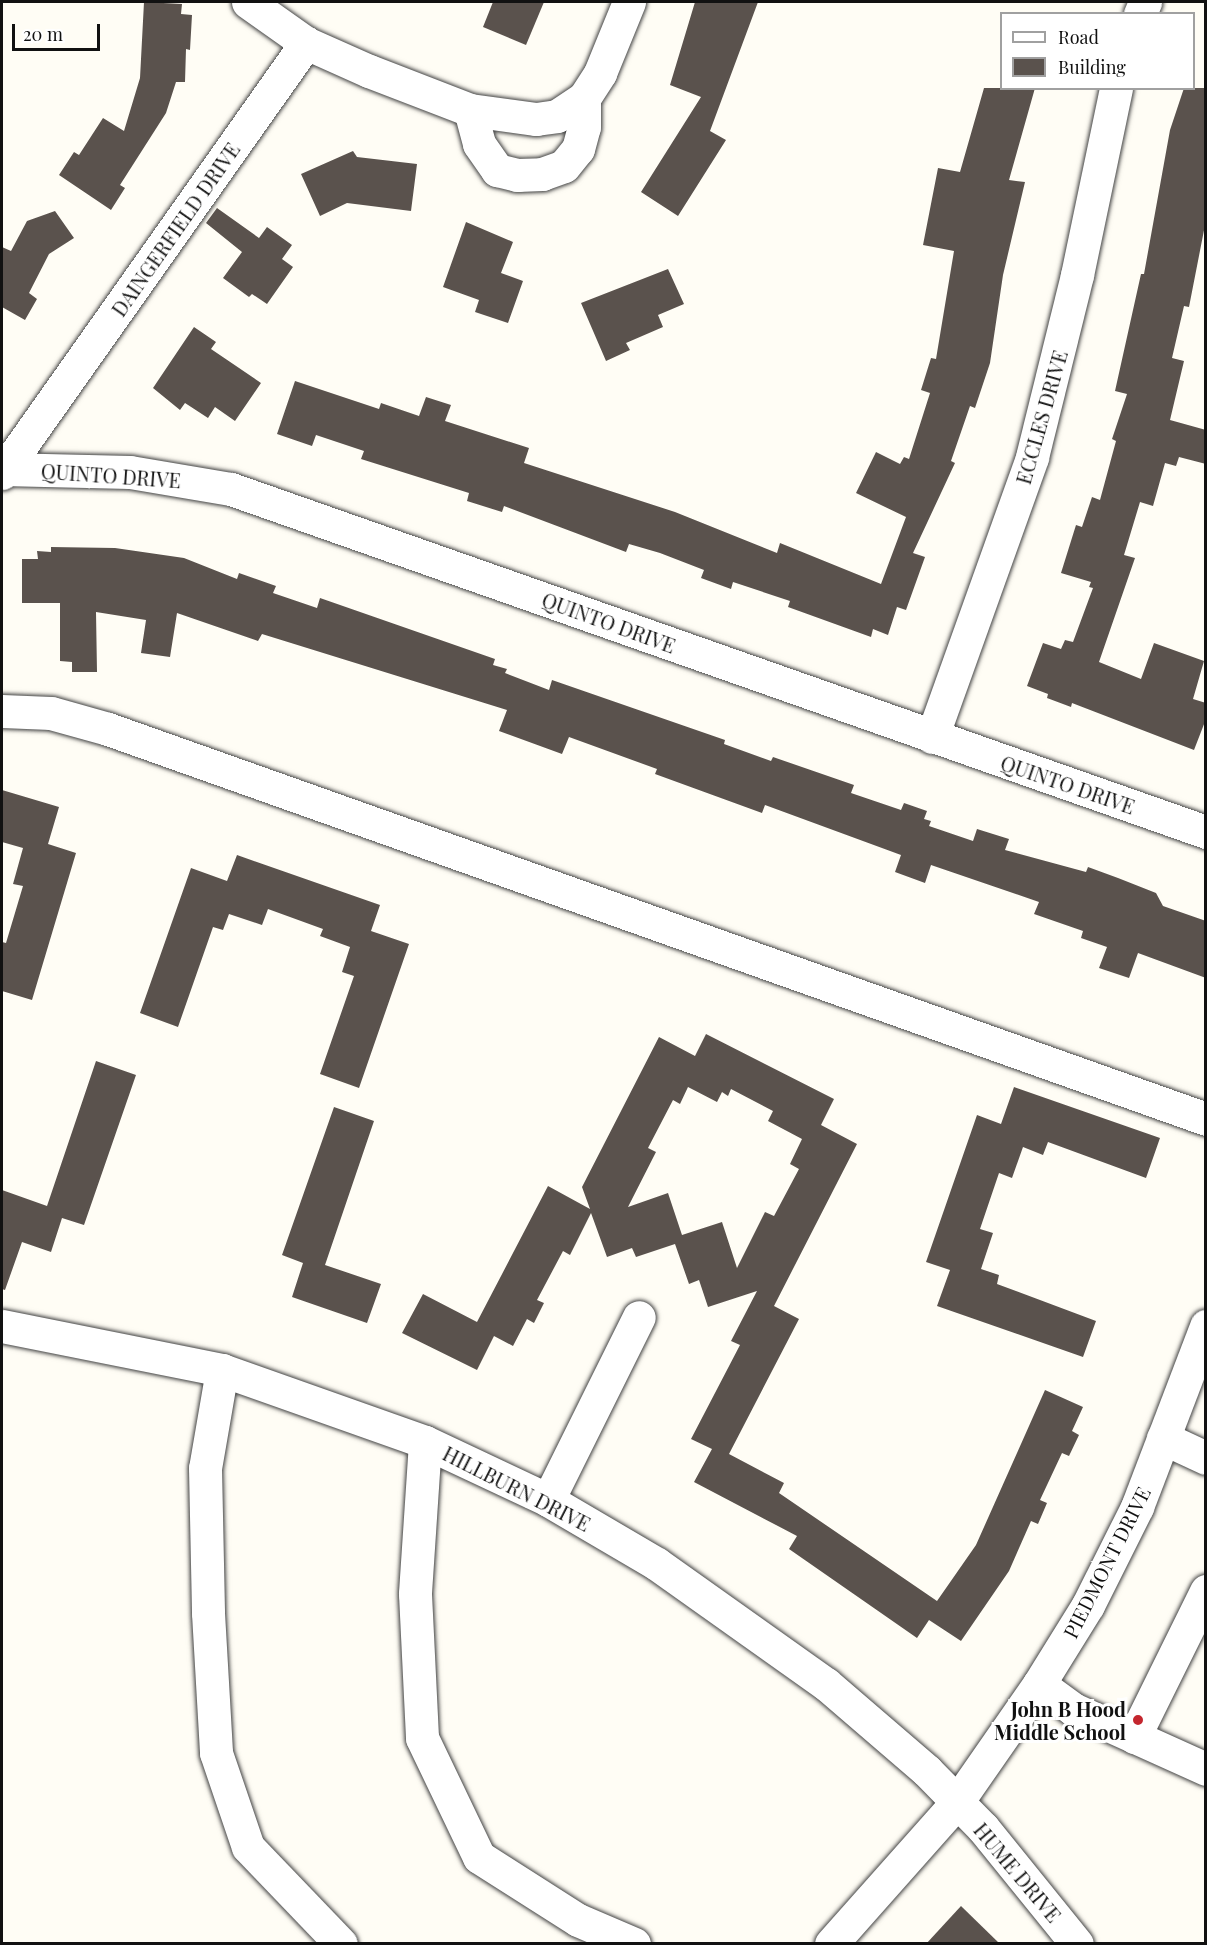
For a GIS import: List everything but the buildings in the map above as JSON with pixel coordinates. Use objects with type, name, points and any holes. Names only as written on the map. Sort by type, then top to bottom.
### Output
[{"type":"street","points":[[248,2],[306,43],[470,110],[536,119],[557,116],[584,98],[600,73],[629,2]]},
{"type":"street","name":"DAINGERFIELD DRIVE","points":[[3,470],[306,43]]},
{"type":"street","name":"ECCLES DRIVE","points":[[932,737],[1032,457],[1067,322],[1116,90]]},
{"type":"street","points":[[470,110],[479,144],[497,170],[517,175],[542,174],[564,166],[578,149],[584,127],[584,98]]},
{"type":"street","name":"QUINTO DRIVE","points":[[3,470],[130,472],[231,489],[1206,832]]},
{"type":"street","points":[[2,711],[51,713],[108,729],[1206,1119]]},
{"type":"street","points":[[548,1500],[639,1317]]},
{"type":"street","name":"HILLBURN DRIVE","points":[[2,1326],[222,1370],[425,1442],[548,1500],[657,1564],[826,1684],[927,1771],[957,1802]]},
{"type":"street","name":"PIEDMONT DRIVE","points":[[831,1944],[957,1802],[1039,1684],[1088,1605],[1137,1507],[1206,1326]]},
{"type":"street","points":[[222,1370],[205,1468],[216,1753],[248,1847],[341,1944]]},
{"type":"street","points":[[1163,1438],[1206,1458]]},
{"type":"street","points":[[425,1442],[415,1594],[422,1738],[479,1857],[578,1920],[634,1944]]},
{"type":"street","points":[[1134,1737],[1206,1591]]},
{"type":"street","points":[[1039,1684],[1073,1709],[1206,1769]]},
{"type":"street","name":"HUME DRIVE","points":[[957,1802],[1039,1894],[1077,1944]]},
{"type":"place","name":"John B Hood Middle School","points":[[1138,1720]]}]
